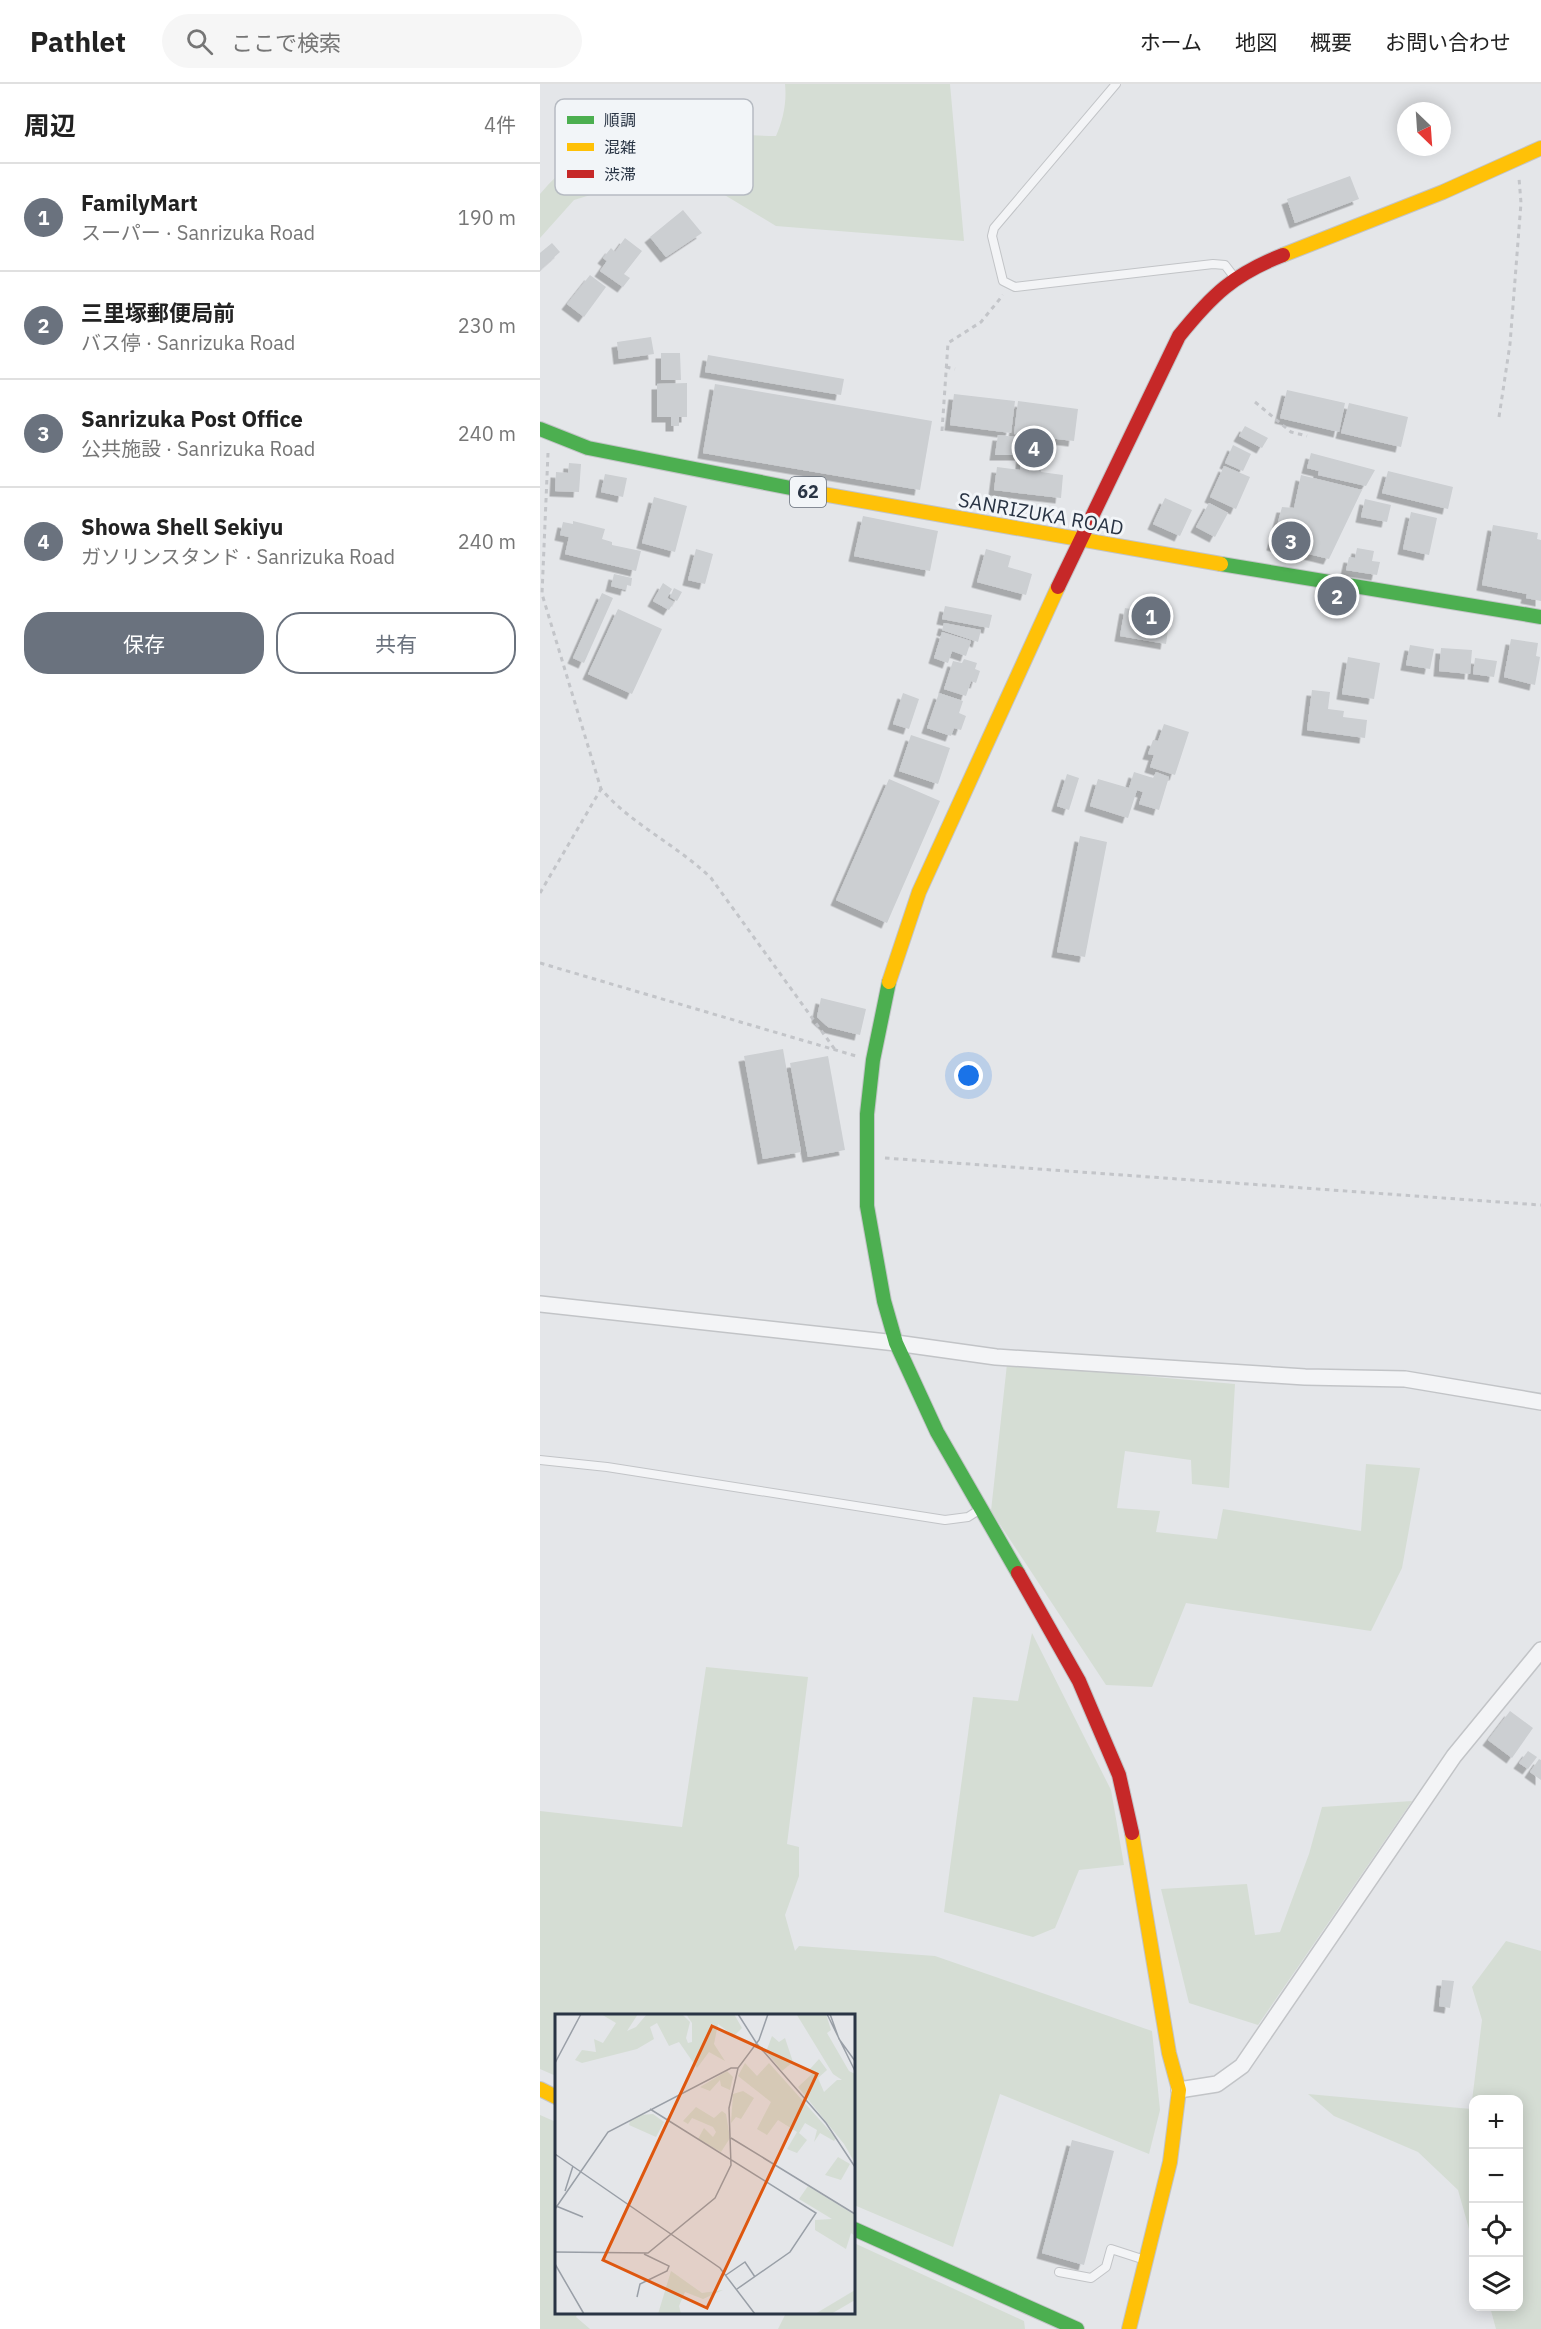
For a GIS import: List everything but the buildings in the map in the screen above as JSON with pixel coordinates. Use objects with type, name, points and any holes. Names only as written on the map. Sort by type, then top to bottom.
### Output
[{"type":"street","points":[[1129,2329],[1170,2162],[1179,2090],[1169,2053],[1140,1869],[1119,1774],[1074,1671],[1046,1619],[979,1510],[937,1432],[896,1343],[884,1301],[867,1206],[865,1156],[873,1060],[888,985],[919,892],[1079,541],[1153,383],[1179,336],[1207,302],[1250,268],[1512,162],[1541,148]]},
{"type":"street","name":"SANRIZUKA ROAD","points":[[544,431],[588,448],[633,459],[1079,541],[1541,617]]},
{"type":"street","points":[[540,1304],[896,1343],[996,1357],[1305,1377],[1405,1379],[1541,1402]]},
{"type":"street","points":[[1179,2090],[1217,2084],[1242,2066],[1454,1756],[1541,1650]]},
{"type":"street","points":[[540,2090],[555,2097]]},
{"type":"street","points":[[855,2229],[1049,2323],[1077,2329]]},
{"type":"lane","points":[[1116,84],[994,228],[992,236],[1000,275],[1008,286],[1213,264],[1225,266],[1235,278]]},
{"type":"lane","points":[[540,1460],[607,1467],[945,1520],[968,1517],[979,1510]]},
{"type":"lane","points":[[1059,2272],[1092,2278],[1106,2267],[1111,2249],[1146,2260]]},
{"type":"path","points":[[1499,417],[1510,344],[1521,203],[1521,185],[1512,162]]},
{"type":"path","points":[[942,431],[948,343],[981,322],[1008,286]]},
{"type":"path","points":[[946,367],[955,369]]},
{"type":"path","points":[[1255,402],[1291,432],[1307,436]]},
{"type":"path","points":[[544,431],[542,594],[601,789],[612,802],[694,861],[711,878],[836,1051]]},
{"type":"path","points":[[540,892],[601,789]]},
{"type":"path","points":[[540,963],[873,1060]]},
{"type":"path","points":[[865,1156],[1541,1205]]},
{"type":"shaded area","points":[[785,84],[950,84],[964,241],[776,226],[725,195],[753,195],[753,135],[776,136],[784,111]]},
{"type":"shaded area","points":[[555,179],[555,195],[590,195],[574,200],[540,238],[540,194]]},
{"type":"shaded area","points":[[1007,1364],[1235,1384],[1229,1488],[1192,1484],[1191,1460],[1125,1451],[1117,1508],[1160,1511],[1156,1532],[1217,1539],[1223,1509],[1361,1531],[1366,1464],[1420,1468],[1402,1568],[1371,1631],[1186,1603],[1152,1687],[1106,1685],[991,1511]]},
{"type":"shaded area","points":[[1032,1633],[1111,1790],[1124,1865],[1079,1870],[1055,1928],[1033,1937],[944,1912],[973,1697],[1018,1701]]},
{"type":"shaded area","points":[[706,1667],[808,1677],[787,1844],[799,1847],[799,1876],[785,1915],[795,1951],[799,1946],[935,1956],[1152,2031],[1160,2110],[1149,2154],[1000,2094],[953,2247],[855,2205],[855,2014],[555,2014],[555,2076],[540,2069],[540,1811],[682,1827]]},
{"type":"shaded area","points":[[1412,1801],[1258,2025],[1189,2003],[1161,1889],[1247,1884],[1255,1935],[1280,1932],[1309,1854],[1322,1807]]},
{"type":"shaded area","points":[[1506,1941],[1541,1951],[1541,2329],[1496,2329],[1491,2311],[1523,2311],[1523,2095],[1473,2095],[1482,2020],[1472,1987]]},
{"type":"shaded area","points":[[1308,2094],[1469,2109],[1469,2229],[1458,2190],[1418,2152],[1334,2116]]},
{"type":"shaded area","points":[[540,2115],[555,2122],[555,2314],[578,2314],[576,2317],[590,2329],[540,2329]]},
{"type":"shaded area","points":[[855,2243],[1024,2321],[1025,2329],[778,2329],[786,2314],[855,2314]]},
{"type":"traffic: fast","points":[[540,429],[588,448],[811,492]]},
{"type":"traffic: fast","points":[[1221,564],[1541,617]]},
{"type":"traffic: fast","points":[[889,982],[873,1060],[867,1114],[867,1206],[884,1301],[896,1343],[937,1432],[1018,1573]]},
{"type":"traffic: fast","points":[[855,2229],[1077,2329]]},
{"type":"traffic: slow","points":[[1283,255],[1443,192],[1541,148]]},
{"type":"traffic: slow","points":[[811,492],[1221,564]]},
{"type":"traffic: slow","points":[[889,982],[919,892],[1058,587]]},
{"type":"traffic: slow","points":[[1129,2329],[1170,2162],[1179,2090],[1169,2053],[1132,1833]]},
{"type":"traffic: slow","points":[[540,2089],[555,2096]]},
{"type":"traffic: jam","points":[[1058,587],[1179,336],[1213,297],[1225,287],[1251,270],[1283,255]]},
{"type":"traffic: jam","points":[[1018,1573],[1079,1681],[1119,1775],[1132,1833]]},
{"type":"place","name":"Showa Shell Sekiyu","points":[[1034,448]]},
{"type":"place","name":"Sanrizuka Post Office","points":[[1291,541]]},
{"type":"place","name":"三里塚郵便局前","points":[[1337,596]]},
{"type":"place","name":"FamilyMart","points":[[1151,616]]}]
